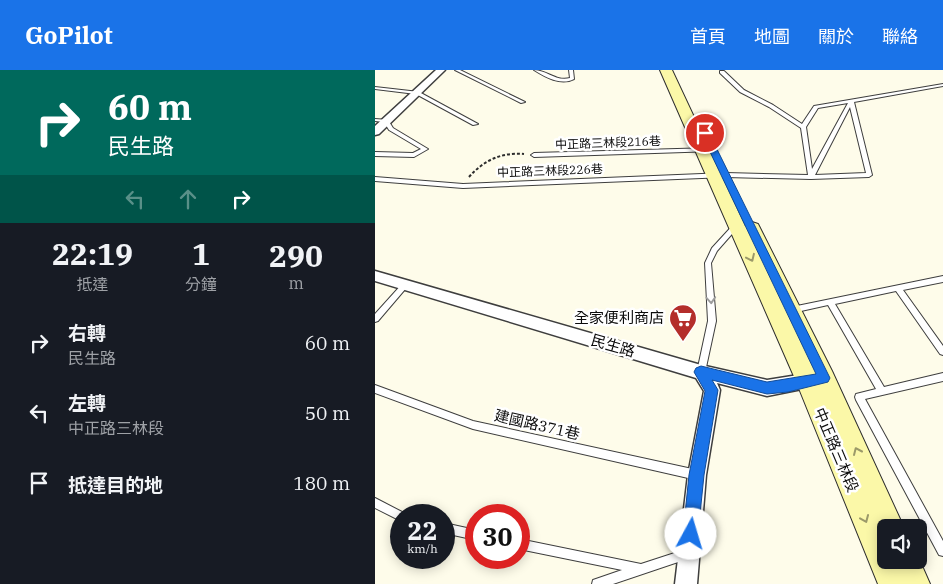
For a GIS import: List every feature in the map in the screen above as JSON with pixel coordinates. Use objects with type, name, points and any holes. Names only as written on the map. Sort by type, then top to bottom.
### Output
[{"type":"main road","name":"中正路三林段","points":[[666,70],[720,175],[815,379],[886,519]]},
{"type":"main road","name":"中正路三林段","points":[[674,70],[707,150]]},
{"type":"main road","name":"中正路三林段","points":[[720,175],[736,226],[783,311]]},
{"type":"main road","name":"中正路三林段","points":[[815,379],[892,584]]},
{"type":"main road","points":[[909,569],[916,584]]},
{"type":"street","points":[[375,132],[441,70]]},
{"type":"street","name":"民生路","points":[[375,276],[701,372],[767,388],[815,379]]},
{"type":"street","points":[[686,584],[697,475],[711,390],[701,372]]},
{"type":"lane","points":[[457,70],[523,102]]},
{"type":"lane","points":[[536,70],[567,82],[572,79],[571,70]]},
{"type":"lane","points":[[722,72],[742,92],[771,106],[803,127]]},
{"type":"lane","points":[[811,177],[803,127],[816,107],[943,85]]},
{"type":"lane","points":[[375,88],[417,93],[475,124]]},
{"type":"lane","points":[[811,177],[851,102]]},
{"type":"lane","name":"中正路三林段226巷","points":[[375,178],[463,186],[720,175],[869,176],[851,102]]},
{"type":"lane","points":[[375,120],[386,122],[391,129],[425,149],[414,155],[375,154]]},
{"type":"lane","name":"中正路三林段216巷","points":[[534,155],[707,150]]},
{"type":"lane","points":[[701,372],[712,321],[708,263],[714,250],[736,226]]},
{"type":"lane","points":[[783,311],[943,279]]},
{"type":"lane","points":[[375,319],[405,285]]},
{"type":"lane","points":[[898,288],[943,352]]},
{"type":"lane","points":[[830,302],[881,392]]},
{"type":"lane","points":[[943,377],[859,397],[943,551]]},
{"type":"lane","name":"建國路371巷","points":[[375,389],[473,425],[697,475]]},
{"type":"lane","points":[[375,503],[390,510]]},
{"type":"lane","points":[[530,546],[640,570]]},
{"type":"lane","points":[[597,584],[689,553]]},
{"type":"path","points":[[463,186],[476,168],[500,155],[515,153],[534,155]]},
{"type":"place","name":"全家便利商店","points":[[683,342]]},
{"type":"route","points":[[691,534],[697,475],[711,390],[701,372],[767,388],[788,386],[824,378],[705,133]]}]
